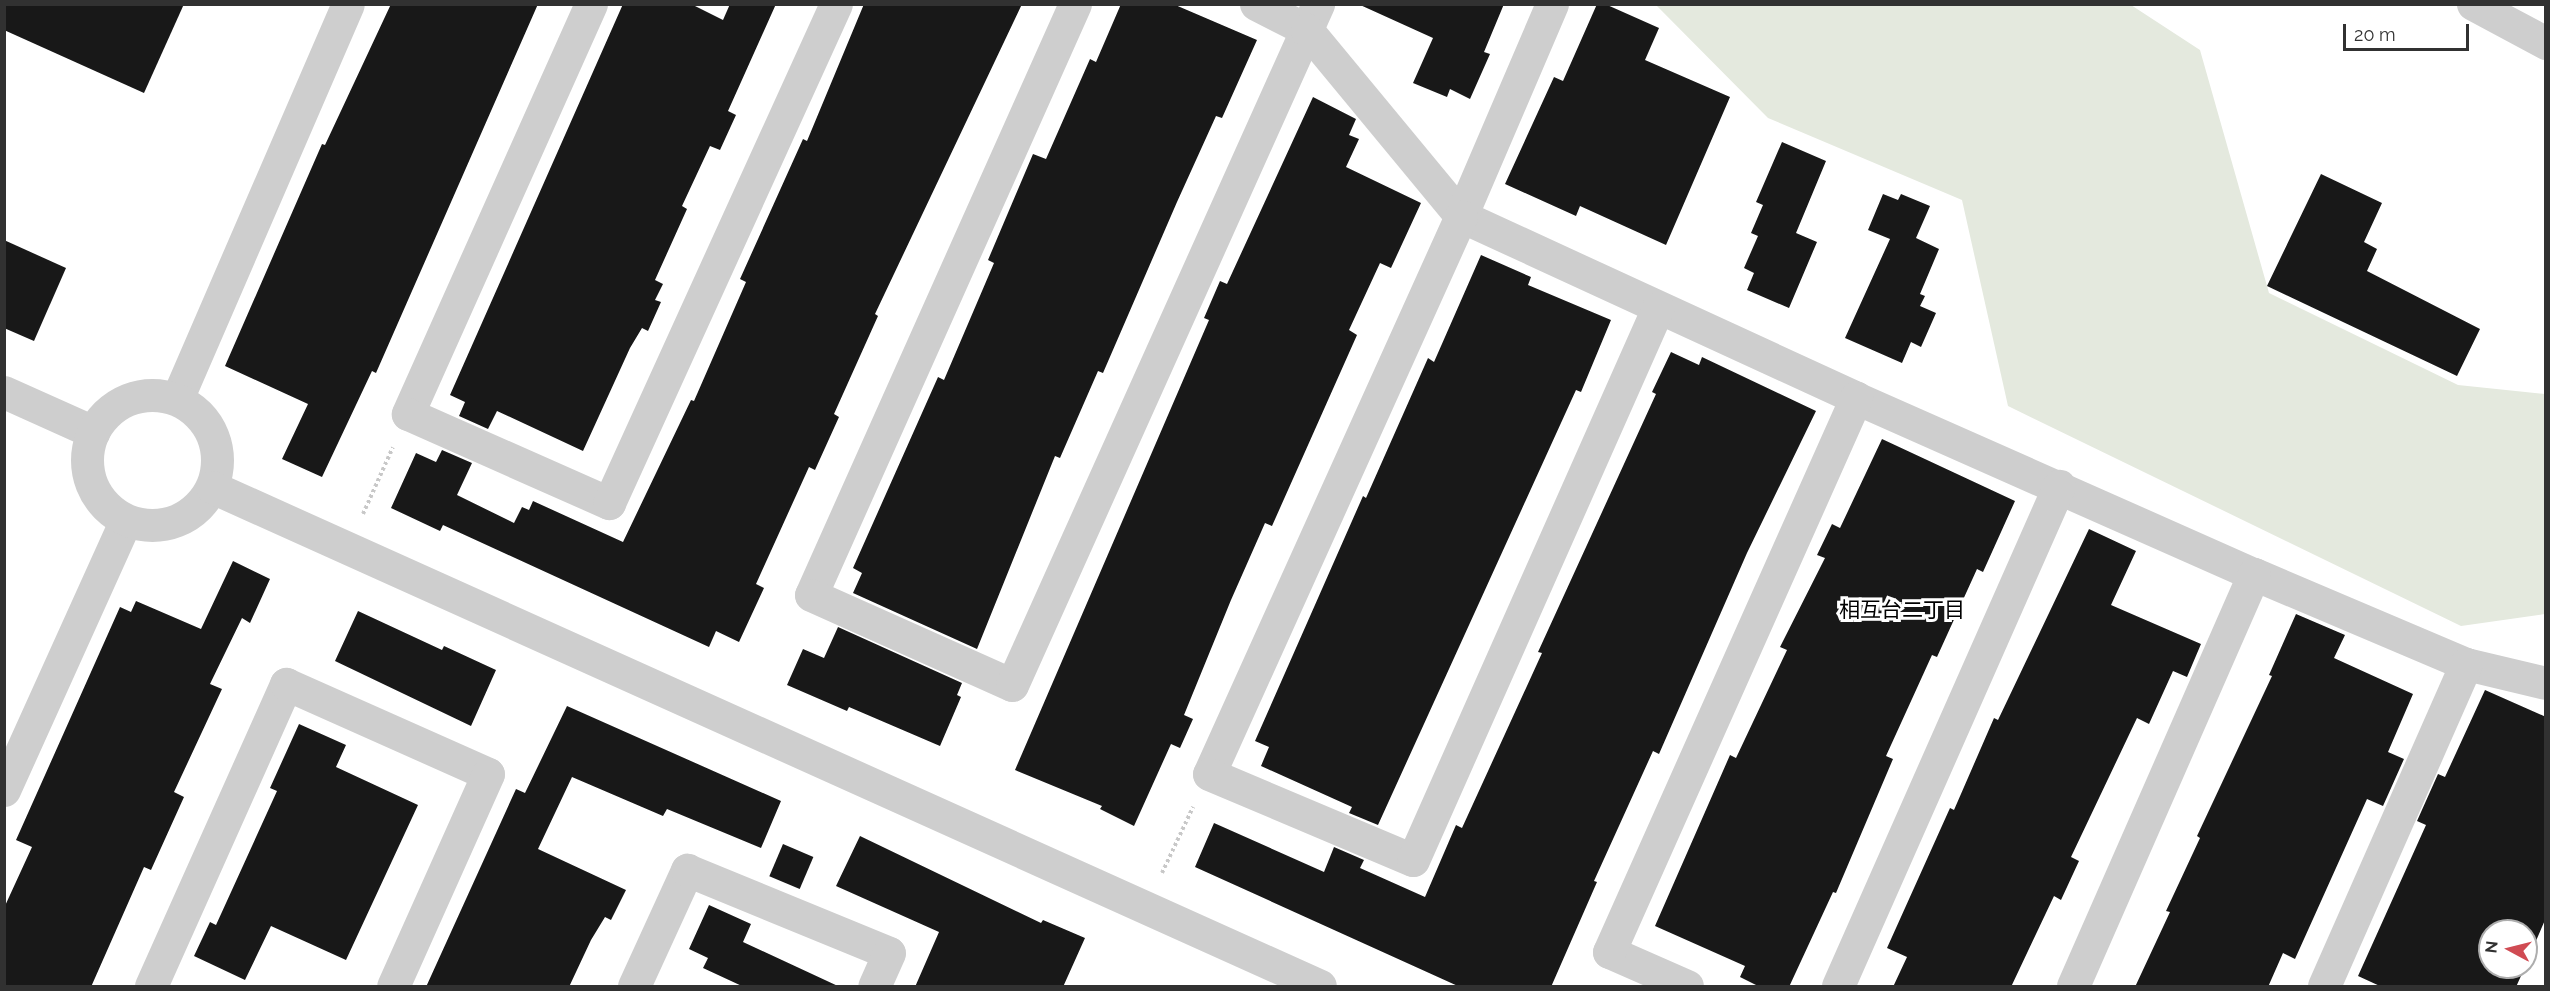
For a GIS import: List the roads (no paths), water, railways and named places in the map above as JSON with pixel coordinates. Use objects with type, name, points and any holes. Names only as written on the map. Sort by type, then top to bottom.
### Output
[{"type":"street","points":[[177,399],[348,4]]},
{"type":"street","points":[[591,4],[408,414],[609,503],[836,4]]},
{"type":"street","points":[[1075,4],[811,595],[1012,685],[1313,17]]},
{"type":"street","points":[[1256,4],[1313,17],[1461,216],[1856,398],[2254,574],[2466,664],[2546,683]]},
{"type":"street","points":[[1552,4],[1461,216],[1209,774],[1413,860],[1658,308]]},
{"type":"street","points":[[2473,4],[2546,43]]},
{"type":"street","points":[[4,392],[93,432]]},
{"type":"street","points":[[158,394],[177,399],[195,410],[209,426],[217,445],[218,466],[212,487],[204,501],[176,521],[142,525],[126,520],[111,511],[91,483],[88,449],[93,432],[112,409],[138,395],[158,394]]},
{"type":"street","points":[[1687,987],[1609,952],[1856,398]]},
{"type":"street","points":[[1838,987],[2059,486]]},
{"type":"street","points":[[212,487],[1320,987]]},
{"type":"street","points":[[4,790],[126,520]]},
{"type":"street","points":[[2073,987],[2254,574]]},
{"type":"street","points":[[2324,987],[2466,664]]},
{"type":"street","points":[[151,987],[286,684],[488,774],[393,987]]},
{"type":"street","points":[[634,987],[687,870],[889,953],[874,987]]},
{"type":"district","name":"相互台二丁目","points":[[1902,610]]}]
